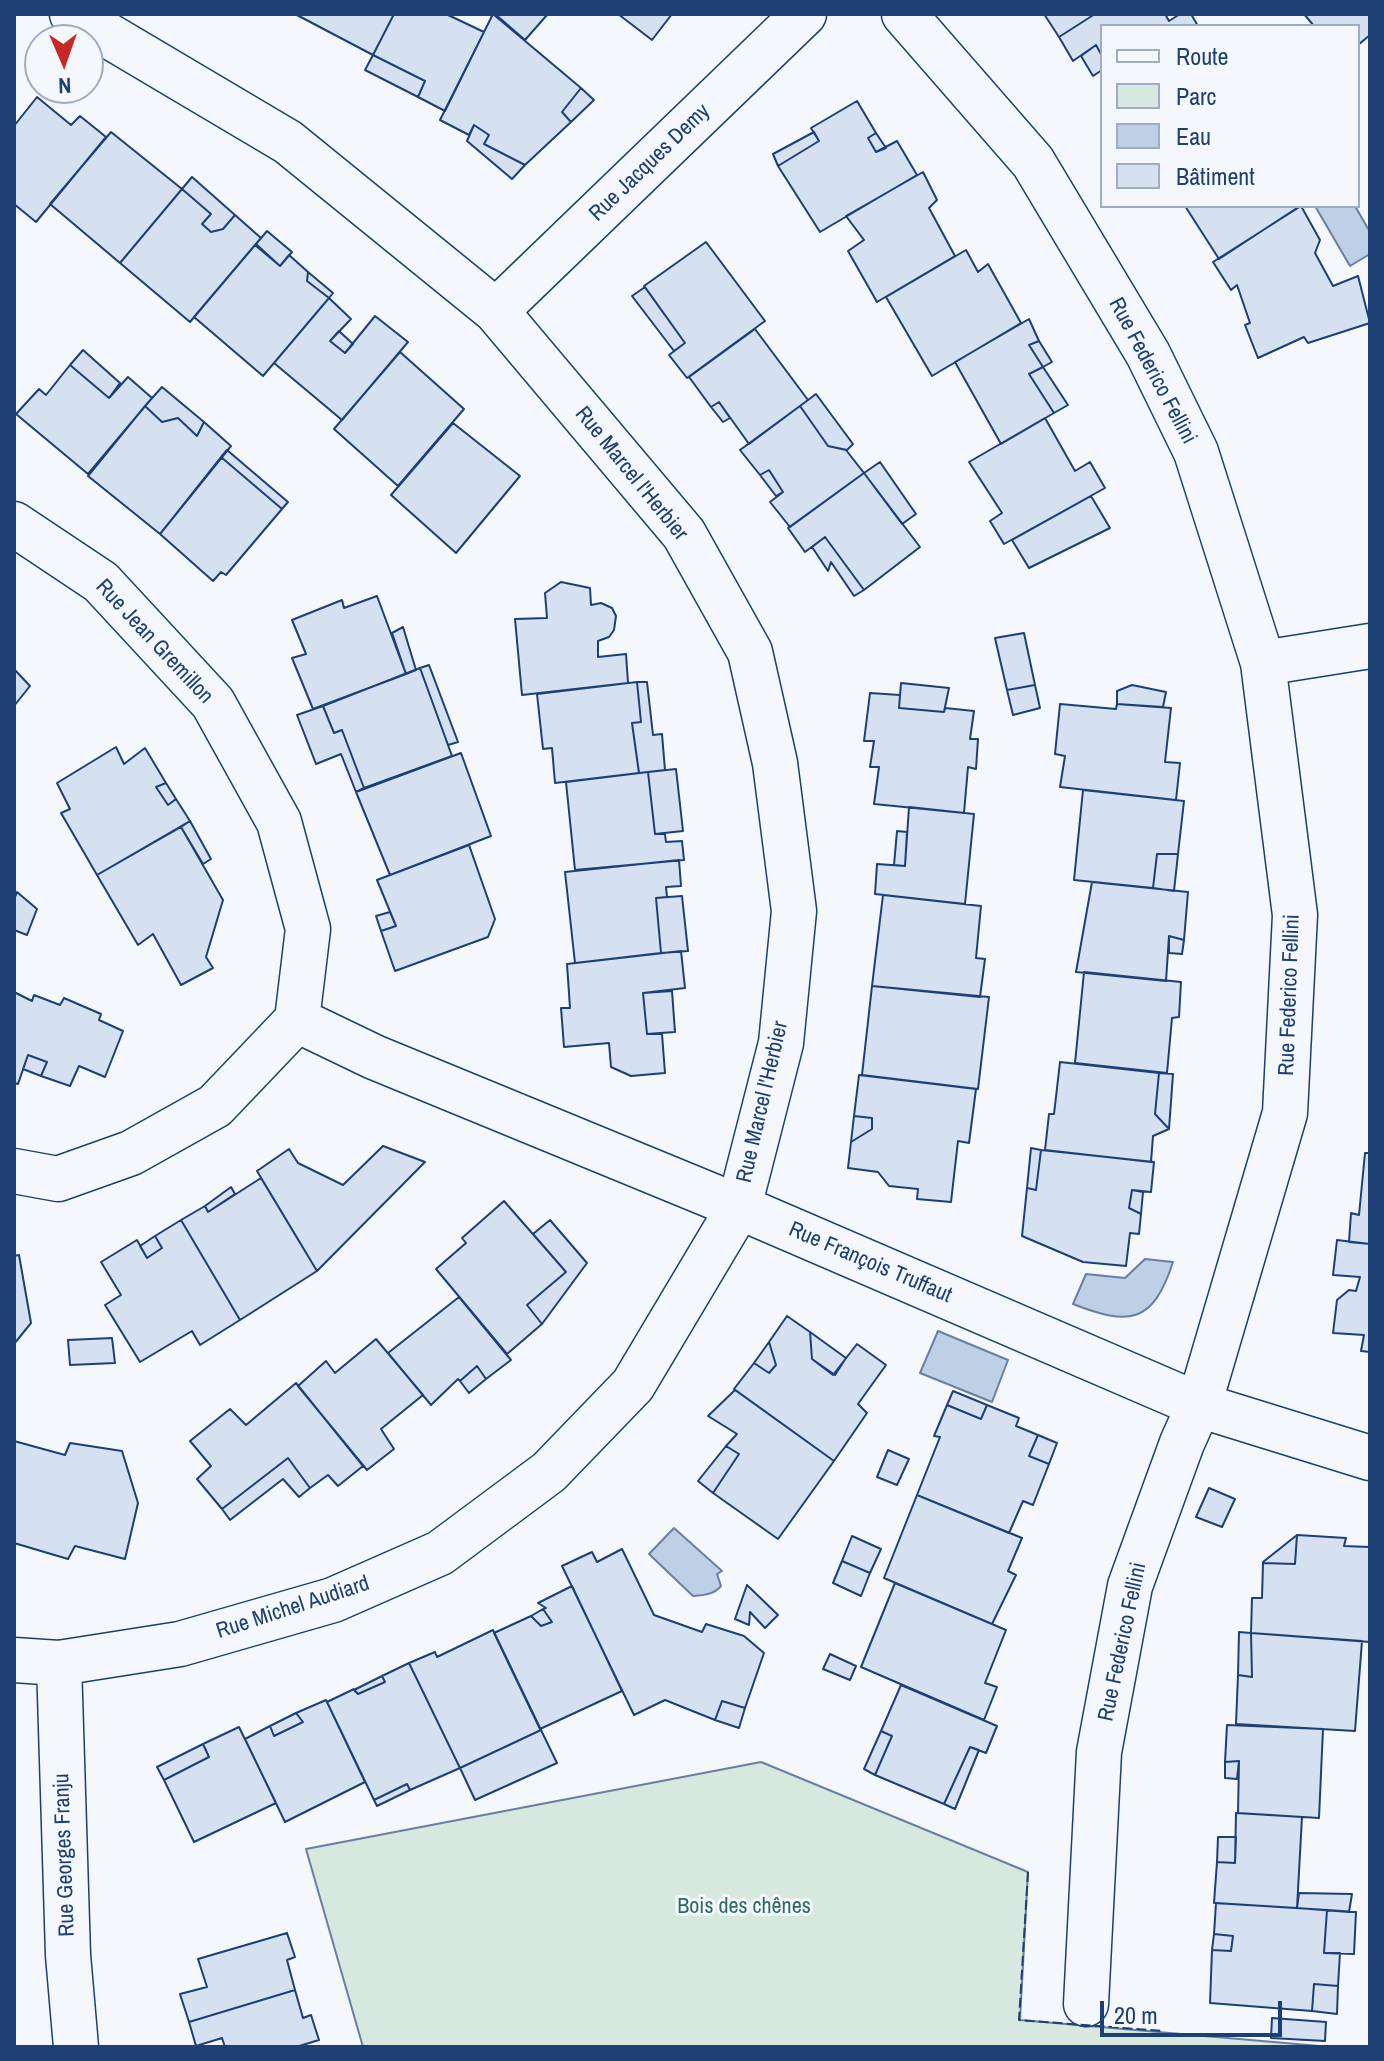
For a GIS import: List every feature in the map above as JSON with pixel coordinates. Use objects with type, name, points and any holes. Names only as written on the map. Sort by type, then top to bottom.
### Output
[{"type":"street","name":"Rue Marcel l'Herbier","points":[[72,14],[288,142],[496,311],[684,534],[750,652],[775,763],[794,911],[781,1043],[739,1207]]},
{"type":"street","name":"Rue Jacques Demy","points":[[496,311],[804,14]]},
{"type":"street","name":"Rue Federico Fellini","points":[[904,14],[1033,162],[1148,354],[1196,452],[1263,663],[1295,915],[1285,1113],[1199,1405],[1130,1586],[1099,1752],[1086,2004]]},
{"type":"street","name":"Rue Jean Gremillon","points":[[14,524],[101,582],[213,703],[279,822],[308,929],[297,1020]]},
{"type":"street","points":[[1263,663],[1370,646]]},
{"type":"street","points":[[14,1171],[58,1179],[131,1153],[215,1106],[297,1020]]},
{"type":"street","name":"Rue François Truffaut","points":[[297,1020],[374,1057],[739,1207],[1199,1405],[1370,1458]]},
{"type":"street","name":"Rue Michel Audiard","points":[[14,1660],[59,1663],[180,1644],[333,1600],[440,1553],[549,1472],[633,1385],[739,1207]]},
{"type":"street","name":"Rue Georges Franju","points":[[59,1663],[68,1955],[76,2047]]},
{"type":"green space","name":"Bois des chênes","points":[[761,1762],[1028,1872],[1020,2020],[1331,2047],[363,2047],[306,1849]]},
{"type":"water","points":[[1316,208],[1356,208],[1370,232],[1370,254],[1350,266]]},
{"type":"water","points":[[1145,1259],[1173,1262],[1157,1298],[1147,1308],[1124,1317],[1073,1304],[1086,1274],[1125,1278]]},
{"type":"water","points":[[938,1331],[1008,1360],[992,1402],[920,1373]]},
{"type":"water","points":[[674,1528],[722,1571],[717,1574],[721,1586],[715,1591],[693,1596],[649,1554]]},
{"type":"building","points":[[295,14],[394,14],[373,55]]},
{"type":"building","points":[[394,14],[446,14],[484,32],[445,111],[418,97],[425,81],[373,55]]},
{"type":"building","points":[[493,14],[581,88],[562,112],[571,122],[525,165],[484,144],[489,135],[474,125],[469,135],[440,120]]},
{"type":"building","points":[[495,14],[546,14],[547,15],[525,40]]},
{"type":"building","points":[[618,14],[672,14],[652,40]]},
{"type":"building","points":[[1044,14],[1095,14],[1059,37]]},
{"type":"building","points":[[1095,14],[1165,14],[1169,21],[1180,14],[1191,14],[1197,24],[1100,24],[1100,52],[1096,45],[1073,61],[1059,37]]},
{"type":"building","points":[[1304,14],[1370,14],[1370,35],[1360,43],[1360,24],[1312,24]]},
{"type":"building","points":[[1096,45],[1100,52],[1100,71],[1093,76],[1081,56]]},
{"type":"building","points":[[373,55],[425,81],[418,97],[365,70]]},
{"type":"building","points":[[581,88],[594,100],[571,122],[562,112]]},
{"type":"building","points":[[857,101],[876,133],[868,138],[876,152],[897,141],[917,175],[820,232],[778,166],[819,141],[811,128]]},
{"type":"building","points":[[31,104],[46,104],[71,125],[80,116],[106,137],[36,222],[14,204],[14,126]]},
{"type":"building","points":[[474,125],[489,135],[484,144],[525,165],[512,179],[467,141]]},
{"type":"building","points":[[111,132],[182,189],[120,263],[50,204]]},
{"type":"building","points":[[814,132],[819,141],[778,166],[773,154]]},
{"type":"building","points":[[876,133],[886,148],[876,152],[868,138]]},
{"type":"building","points":[[923,172],[937,200],[929,208],[955,256],[877,302],[848,251],[864,240],[846,216]]},
{"type":"building","points":[[192,177],[235,215],[223,229],[211,232],[202,224],[211,214],[182,189]]},
{"type":"building","points":[[182,189],[211,214],[202,224],[211,232],[223,229],[235,215],[261,238],[190,322],[120,263]]},
{"type":"building","points":[[1186,208],[1297,208],[1219,259]]},
{"type":"building","points":[[1302,208],[1320,240],[1315,253],[1333,286],[1358,276],[1370,323],[1308,343],[1304,337],[1258,358],[1245,325],[1250,323],[1237,285],[1231,290],[1213,262]]},
{"type":"building","points":[[267,231],[292,252],[280,266],[256,244]]},
{"type":"building","points":[[706,242],[765,321],[687,378],[669,355],[685,343],[644,286]]},
{"type":"building","points":[[255,245],[280,266],[289,255],[308,272],[307,281],[329,298],[263,376],[194,317]]},
{"type":"building","points":[[966,250],[978,272],[988,264],[1021,323],[932,376],[886,297]]},
{"type":"building","points":[[308,272],[333,293],[329,298],[307,281]]},
{"type":"building","points":[[645,287],[685,343],[674,351],[632,296]]},
{"type":"building","points":[[329,298],[351,319],[330,341],[345,353],[375,316],[408,342],[342,420],[274,363]]},
{"type":"building","points":[[1029,319],[1039,341],[1029,345],[1043,367],[1029,374],[1054,413],[1001,444],[955,362]]},
{"type":"building","points":[[755,329],[808,400],[749,444],[719,402],[711,407],[689,377]]},
{"type":"building","points":[[339,331],[353,344],[345,353],[330,341]]},
{"type":"building","points":[[1039,341],[1052,362],[1043,367],[1029,345]]},
{"type":"building","points":[[83,350],[120,383],[109,398],[70,365]]},
{"type":"building","points":[[400,352],[464,409],[398,486],[334,429]]},
{"type":"building","points":[[70,365],[109,398],[128,377],[152,398],[88,474],[16,414],[39,389],[46,395]]},
{"type":"building","points":[[1043,367],[1068,405],[1054,413],[1029,374]]},
{"type":"building","points":[[162,387],[204,422],[197,436],[178,418],[162,422],[145,406]]},
{"type":"building","points":[[816,394],[853,444],[847,450],[828,446],[800,406]]},
{"type":"building","points":[[719,402],[730,418],[723,422],[711,407]]},
{"type":"building","points":[[145,406],[162,422],[178,418],[197,436],[204,422],[231,446],[160,534],[88,476]]},
{"type":"building","points":[[800,406],[828,446],[846,450],[864,473],[790,527],[770,502],[783,492],[769,470],[760,475],[740,450]]},
{"type":"building","points":[[1045,418],[1075,471],[1090,462],[1105,488],[1004,544],[990,521],[1002,513],[969,462]]},
{"type":"building","points":[[453,423],[520,476],[456,553],[391,495]]},
{"type":"building","points":[[227,450],[288,502],[282,509],[221,457]]},
{"type":"building","points":[[221,457],[282,509],[226,575],[221,572],[213,581],[160,534]]},
{"type":"building","points":[[880,462],[916,514],[902,524],[864,473]]},
{"type":"building","points":[[769,470],[783,492],[776,496],[760,475]]},
{"type":"building","points":[[864,473],[920,547],[864,590],[825,537],[805,552],[788,528]]},
{"type":"building","points":[[1091,496],[1110,528],[1029,568],[1012,540]]},
{"type":"building","points":[[825,537],[864,590],[854,596],[831,562],[828,571],[812,547]]},
{"type":"building","points":[[561,582],[590,588],[591,605],[601,603],[612,608],[616,616],[614,630],[609,637],[598,641],[598,657],[626,654],[628,683],[522,695],[515,619],[547,618],[545,593]]},
{"type":"building","points":[[377,596],[406,674],[313,709],[292,658],[306,654],[292,620],[342,600],[344,608]]},
{"type":"building","points":[[403,627],[416,670],[406,674],[392,633]]},
{"type":"building","points":[[1024,633],[1035,685],[1007,690],[995,638]]},
{"type":"building","points":[[429,665],[458,742],[448,745],[420,668]]},
{"type":"building","points":[[420,668],[452,756],[364,788],[342,730],[334,733],[323,706]]},
{"type":"building","points":[[14,669],[30,686],[14,706]]},
{"type":"building","points":[[637,682],[641,722],[632,723],[639,773],[555,783],[552,748],[543,749],[537,694]]},
{"type":"building","points":[[637,682],[647,682],[653,735],[662,734],[665,770],[639,773],[632,723],[641,722]]},
{"type":"building","points":[[901,683],[949,688],[944,712],[899,708]]},
{"type":"building","points":[[1035,685],[1040,708],[1013,715],[1007,690]]},
{"type":"building","points":[[1132,685],[1166,692],[1163,707],[1117,704],[1117,691]]},
{"type":"building","points":[[870,693],[900,695],[899,708],[974,711],[970,739],[978,739],[976,769],[968,767],[964,813],[874,804],[879,767],[870,767],[874,741],[864,741]]},
{"type":"building","points":[[1060,704],[1116,709],[1117,704],[1171,708],[1165,762],[1180,763],[1176,800],[1060,787],[1065,756],[1055,754]]},
{"type":"building","points":[[323,706],[334,733],[342,730],[364,788],[356,792],[341,754],[316,764],[297,715]]},
{"type":"building","points":[[116,747],[124,764],[145,748],[166,783],[156,787],[168,805],[176,799],[190,821],[97,875],[61,813],[70,809],[57,783]]},
{"type":"building","points":[[461,753],[491,836],[390,875],[356,792]]},
{"type":"building","points":[[676,769],[683,831],[655,834],[648,772]]},
{"type":"building","points":[[648,772],[655,834],[665,834],[666,842],[682,841],[684,860],[575,870],[566,782]]},
{"type":"building","points":[[166,783],[176,799],[168,805],[156,787]]},
{"type":"building","points":[[1083,790],[1184,801],[1178,854],[1157,854],[1153,888],[1074,880]]},
{"type":"building","points":[[909,807],[974,814],[965,904],[875,894],[877,864],[905,866]]},
{"type":"building","points":[[190,821],[211,859],[203,864],[181,827]]},
{"type":"building","points":[[181,827],[223,900],[206,957],[213,968],[181,985],[153,934],[138,945],[97,875]]},
{"type":"building","points":[[897,831],[907,832],[905,866],[894,865]]},
{"type":"building","points":[[469,845],[495,919],[488,937],[395,971],[381,931],[396,926],[377,880]]},
{"type":"building","points":[[1157,854],[1178,854],[1174,891],[1153,888]]},
{"type":"building","points":[[679,860],[681,886],[666,887],[667,897],[656,898],[661,953],[575,963],[565,872]]},
{"type":"building","points":[[1092,882],[1188,892],[1184,940],[1169,936],[1166,981],[1076,972]]},
{"type":"building","points":[[17,892],[37,909],[27,935],[14,930]]},
{"type":"building","points":[[883,895],[981,906],[976,958],[985,959],[980,997],[872,986]]},
{"type":"building","points":[[682,896],[688,951],[661,953],[656,898]]},
{"type":"building","points":[[390,912],[396,926],[381,931],[376,916]]},
{"type":"building","points":[[1169,936],[1184,940],[1182,954],[1169,953]]},
{"type":"building","points":[[681,951],[685,988],[643,993],[647,1034],[662,1034],[665,1073],[631,1076],[611,1067],[609,1043],[564,1047],[561,1008],[570,1008],[567,964]]},
{"type":"building","points":[[1084,972],[1181,982],[1179,1017],[1172,1018],[1167,1073],[1075,1063]]},
{"type":"building","points":[[872,986],[989,997],[978,1089],[862,1075]]},
{"type":"building","points":[[672,991],[675,1032],[647,1034],[643,993]]},
{"type":"building","points":[[14,992],[32,1001],[34,995],[60,1005],[64,998],[101,1014],[99,1020],[123,1031],[105,1077],[79,1066],[70,1086],[41,1076],[47,1062],[28,1055],[18,1084],[14,1083]]},
{"type":"building","points":[[28,1055],[47,1062],[41,1076],[23,1069]]},
{"type":"building","points":[[1060,1062],[1159,1073],[1155,1114],[1169,1129],[1153,1136],[1151,1162],[1045,1150],[1049,1114],[1054,1114]]},
{"type":"building","points":[[1159,1073],[1173,1074],[1169,1129],[1155,1114]]},
{"type":"building","points":[[859,1075],[976,1089],[969,1143],[958,1141],[951,1202],[917,1199],[918,1189],[889,1186],[878,1172],[848,1168],[851,1142],[872,1129],[872,1118],[854,1116]]},
{"type":"building","points":[[854,1116],[872,1118],[872,1129],[851,1142]]},
{"type":"building","points":[[383,1146],[425,1162],[317,1271],[257,1171],[289,1149],[298,1163],[343,1185]]},
{"type":"building","points":[[1031,1148],[1041,1150],[1036,1190],[1027,1188]]},
{"type":"building","points":[[1041,1150],[1154,1162],[1151,1192],[1132,1190],[1129,1208],[1141,1214],[1139,1234],[1130,1233],[1126,1266],[1083,1262],[1022,1236],[1027,1188],[1036,1190]]},
{"type":"building","points":[[1365,1153],[1370,1153],[1370,1244],[1349,1242],[1351,1213],[1359,1215]]},
{"type":"building","points":[[261,1178],[317,1271],[240,1320],[181,1220],[205,1206],[208,1212]]},
{"type":"building","points":[[231,1187],[235,1194],[208,1212],[205,1206]]},
{"type":"building","points":[[1132,1190],[1143,1192],[1141,1214],[1129,1208]]},
{"type":"building","points":[[504,1201],[566,1272],[527,1305],[542,1324],[507,1354],[436,1269],[466,1243],[462,1238]]},
{"type":"building","points":[[181,1220],[240,1320],[200,1345],[192,1331],[140,1362],[105,1305],[121,1295],[101,1262],[137,1240],[147,1258],[162,1248],[155,1236]]},
{"type":"building","points":[[550,1220],[587,1263],[542,1324],[527,1305],[566,1272],[533,1234]]},
{"type":"building","points":[[155,1236],[162,1248],[147,1258],[140,1246]]},
{"type":"building","points":[[1337,1240],[1370,1244],[1370,1352],[1361,1351],[1364,1335],[1333,1333],[1337,1300],[1349,1290],[1356,1291],[1360,1277],[1333,1275]]},
{"type":"building","points":[[19,1255],[31,1323],[14,1344],[14,1256]]},
{"type":"building","points":[[459,1297],[511,1360],[486,1379],[477,1366],[431,1405],[388,1353]]},
{"type":"building","points":[[787,1316],[810,1332],[812,1359],[833,1375],[857,1344],[886,1365],[858,1404],[867,1413],[834,1461],[734,1389],[754,1363],[769,1373],[776,1365],[769,1342]]},
{"type":"building","points":[[810,1332],[846,1358],[835,1375],[812,1359]]},
{"type":"building","points":[[112,1338],[115,1363],[70,1365],[68,1340]]},
{"type":"building","points":[[376,1339],[423,1395],[381,1429],[394,1449],[367,1470],[298,1386],[326,1361],[335,1373]]},
{"type":"building","points":[[769,1342],[776,1365],[769,1373],[754,1363]]},
{"type":"building","points":[[477,1366],[486,1379],[469,1393],[460,1381]]},
{"type":"building","points":[[296,1383],[363,1466],[338,1486],[328,1475],[310,1488],[288,1458],[222,1509],[197,1479],[211,1466],[190,1441],[230,1409],[246,1425]]},
{"type":"building","points":[[735,1390],[834,1461],[778,1539],[713,1493],[739,1454],[726,1446],[737,1434],[708,1416]]},
{"type":"building","points":[[953,1391],[987,1405],[981,1419],[947,1405]]},
{"type":"building","points":[[947,1405],[981,1419],[987,1405],[1019,1418],[1016,1426],[1038,1435],[1029,1456],[1049,1464],[1033,1505],[1023,1501],[1009,1533],[917,1495],[940,1437],[934,1436]]},
{"type":"building","points":[[1038,1435],[1057,1443],[1049,1464],[1029,1456]]},
{"type":"building","points":[[14,1441],[65,1455],[70,1443],[122,1451],[138,1503],[125,1559],[75,1546],[68,1559],[14,1543]]},
{"type":"building","points":[[726,1446],[739,1454],[713,1493],[698,1481]]},
{"type":"building","points":[[888,1450],[909,1459],[897,1485],[877,1477]]},
{"type":"building","points":[[288,1458],[310,1488],[299,1497],[283,1479],[230,1520],[222,1509]]},
{"type":"building","points":[[1209,1488],[1235,1499],[1222,1527],[1196,1517]]},
{"type":"building","points":[[917,1495],[1022,1538],[1008,1571],[1016,1575],[992,1624],[884,1578]]},
{"type":"building","points":[[1297,1535],[1295,1564],[1263,1563],[1263,1562]]},
{"type":"building","points":[[1297,1535],[1346,1538],[1344,1546],[1370,1547],[1370,1642],[1251,1633],[1252,1598],[1262,1598],[1263,1563],[1295,1564]]},
{"type":"building","points":[[852,1536],[881,1549],[870,1573],[842,1561]]},
{"type":"building","points":[[622,1549],[654,1615],[702,1632],[706,1624],[744,1636],[764,1653],[745,1708],[722,1701],[715,1720],[665,1700],[634,1715],[562,1566],[592,1552],[597,1562]]},
{"type":"building","points":[[842,1561],[870,1573],[861,1596],[833,1583]]},
{"type":"building","points":[[895,1583],[1006,1630],[985,1683],[997,1687],[984,1720],[861,1667]]},
{"type":"building","points":[[747,1585],[778,1615],[765,1628],[750,1612],[749,1625],[735,1619]]},
{"type":"building","points":[[572,1586],[622,1691],[540,1729],[494,1633],[531,1616],[541,1626],[552,1622],[543,1609],[546,1608],[538,1603]]},
{"type":"building","points":[[543,1609],[552,1622],[541,1626],[531,1616]]},
{"type":"building","points":[[493,1630],[541,1730],[460,1768],[409,1663],[435,1652],[437,1657]]},
{"type":"building","points":[[1239,1632],[1251,1633],[1252,1677],[1238,1675]]},
{"type":"building","points":[[1251,1633],[1362,1641],[1355,1731],[1236,1724],[1238,1675],[1252,1677]]},
{"type":"building","points":[[830,1654],[856,1666],[850,1680],[823,1669]]},
{"type":"building","points":[[409,1663],[460,1768],[410,1790],[407,1784],[374,1800],[327,1702],[354,1689],[358,1694],[385,1682],[382,1676]]},
{"type":"building","points":[[382,1676],[385,1682],[358,1694],[354,1690]]},
{"type":"building","points":[[901,1685],[997,1726],[986,1753],[970,1747],[944,1804],[875,1775],[892,1736],[881,1731]]},
{"type":"building","points":[[326,1700],[365,1782],[285,1822],[245,1739],[270,1726],[274,1736],[303,1722],[296,1713]]},
{"type":"building","points":[[722,1701],[745,1708],[739,1728],[715,1720]]},
{"type":"building","points":[[296,1713],[303,1722],[274,1736],[270,1726]]},
{"type":"building","points":[[1227,1725],[1323,1729],[1319,1818],[1238,1813],[1239,1761],[1225,1762]]},
{"type":"building","points":[[239,1727],[276,1803],[194,1842],[164,1780],[209,1757],[203,1744]]},
{"type":"building","points":[[541,1730],[557,1763],[475,1800],[460,1768]]},
{"type":"building","points":[[881,1731],[892,1736],[875,1775],[864,1769]]},
{"type":"building","points":[[203,1744],[209,1757],[164,1780],[157,1767]]},
{"type":"building","points":[[970,1747],[979,1750],[955,1809],[944,1804]]},
{"type":"building","points":[[1239,1761],[1237,1779],[1225,1778],[1225,1762]]},
{"type":"building","points":[[407,1784],[410,1790],[377,1806],[374,1800]]},
{"type":"building","points":[[1236,1813],[1302,1817],[1297,1908],[1214,1903],[1217,1862],[1235,1863]]},
{"type":"building","points":[[1218,1837],[1236,1837],[1235,1863],[1217,1862]]},
{"type":"building","points":[[1299,1893],[1352,1894],[1349,1912],[1297,1908]]},
{"type":"building","points":[[1216,1903],[1327,1910],[1324,1953],[1340,1953],[1338,1986],[1314,1984],[1312,2011],[1210,2003],[1212,1950],[1231,1951],[1233,1936],[1214,1934]]},
{"type":"building","points":[[1327,1910],[1356,1912],[1354,1954],[1324,1953]]},
{"type":"building","points":[[287,1933],[295,1957],[287,1960],[295,1990],[189,2022],[180,1994],[207,1987],[198,1959]]},
{"type":"building","points":[[1214,1934],[1233,1936],[1231,1951],[1212,1950]]},
{"type":"building","points":[[1314,1984],[1338,1986],[1337,2014],[1312,2011]]},
{"type":"building","points":[[295,1990],[303,2018],[311,2015],[319,2040],[296,2047],[225,2047],[222,2038],[196,2046],[189,2022]]},
{"type":"building","points":[[1272,2018],[1326,2022],[1325,2041],[1271,2038]]},
{"type":"fence","points":[[1028,1872],[1019,2020],[1163,2031]]}]
